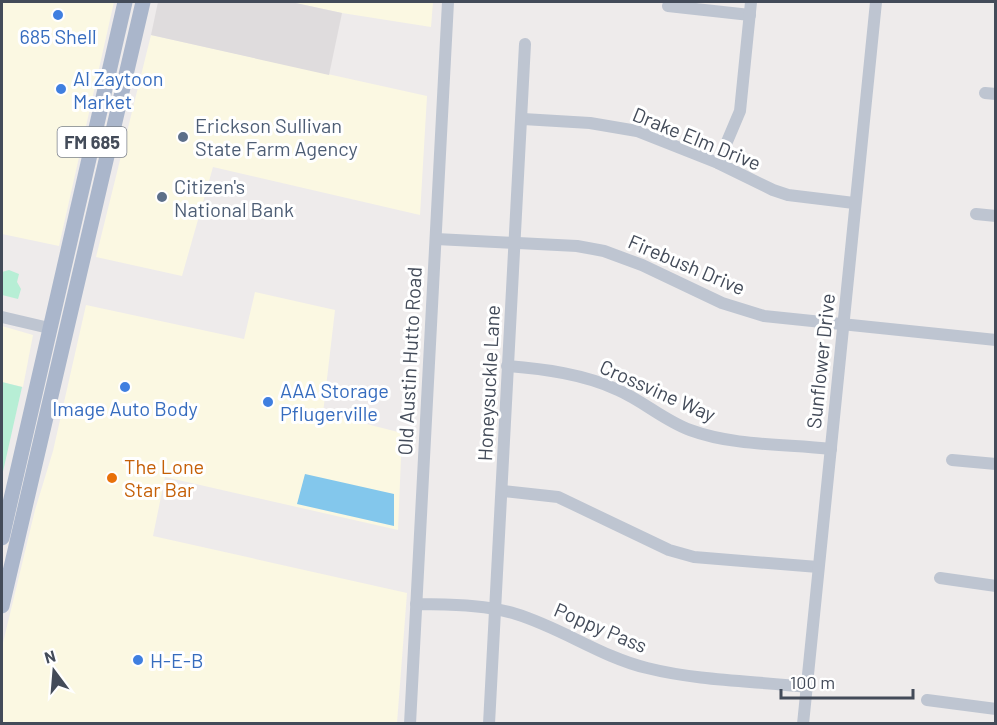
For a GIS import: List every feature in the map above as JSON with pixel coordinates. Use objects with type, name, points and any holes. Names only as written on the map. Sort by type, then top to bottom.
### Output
[{"type":"main road","name":"FM 685","points":[[2,538],[125,2]]},
{"type":"main road","name":"FM 685","points":[[2,606],[142,2]]},
{"type":"street","name":"Old Austin Hutto Road","points":[[410,723],[448,2]]},
{"type":"street","points":[[718,163],[740,111],[751,2]]},
{"type":"street","name":"Sunflower Drive","points":[[803,723],[876,2]]},
{"type":"street","points":[[668,6],[750,15]]},
{"type":"street","name":"Honeysuckle Lane","points":[[489,723],[503,491],[507,366],[523,119],[525,44]]},
{"type":"street","name":"Drake Elm Drive","points":[[523,119],[590,123],[637,131],[718,163],[788,195],[854,202]]},
{"type":"street","points":[[976,214],[996,216]]},
{"type":"street","name":"Firebush Drive","points":[[436,239],[577,246],[604,251],[642,265],[722,303],[764,316],[996,340]]},
{"type":"street","points":[[2,317],[49,328]]},
{"type":"street","name":"Crossvine Way","points":[[507,366],[541,369],[590,380],[618,390],[687,429],[710,437],[831,449]]},
{"type":"street","points":[[25,433],[41,438]]},
{"type":"street","points":[[952,460],[996,464]]},
{"type":"street","points":[[503,491],[558,497],[669,550],[694,557],[818,567]]},
{"type":"street","points":[[940,578],[996,586]]},
{"type":"street","name":"Poppy Pass","points":[[416,604],[495,609],[541,623],[602,653],[648,668],[682,675],[807,687]]},
{"type":"street","points":[[927,700],[996,709]]},
{"type":"shaded area","points":[[2,2],[114,2],[59,246],[2,234]]},
{"type":"shaded area","points":[[158,2],[291,2],[342,13],[329,75],[151,35]]},
{"type":"shaded area","points":[[291,2],[433,2],[431,27],[342,13]]},
{"type":"shaded area","points":[[151,35],[427,96],[420,215],[213,167],[182,276],[96,257]]},
{"type":"shaded area","points":[[255,292],[335,310],[323,413],[402,433],[398,530],[165,477],[153,536],[407,593],[397,723],[2,724],[2,647],[35,510],[53,451],[86,305],[244,339]]},
{"type":"shaded area","points":[[2,326],[33,335],[23,387],[2,382]]},
{"type":"green space","points":[[9,270],[19,274],[17,282],[21,289],[18,299],[2,295],[2,272]]},
{"type":"green space","points":[[2,382],[22,387],[2,476]]},
{"type":"water","points":[[305,474],[394,494],[394,526],[297,504]]},
{"type":"place","name":"685 Shell","points":[[58,15]]},
{"type":"place","name":"Al Zaytoon Market","points":[[61,89]]},
{"type":"place","name":"Erickson Sullivan State Farm Agency","points":[[183,137]]},
{"type":"place","name":"Citizen's National Bank","points":[[162,197]]},
{"type":"place","name":"Image Auto Body","points":[[125,387]]},
{"type":"place","name":"AAA Storage Pflugerville","points":[[268,402]]},
{"type":"place","name":"The Lone Star Bar","points":[[112,478]]},
{"type":"place","name":"H-E-B","points":[[138,660]]}]
